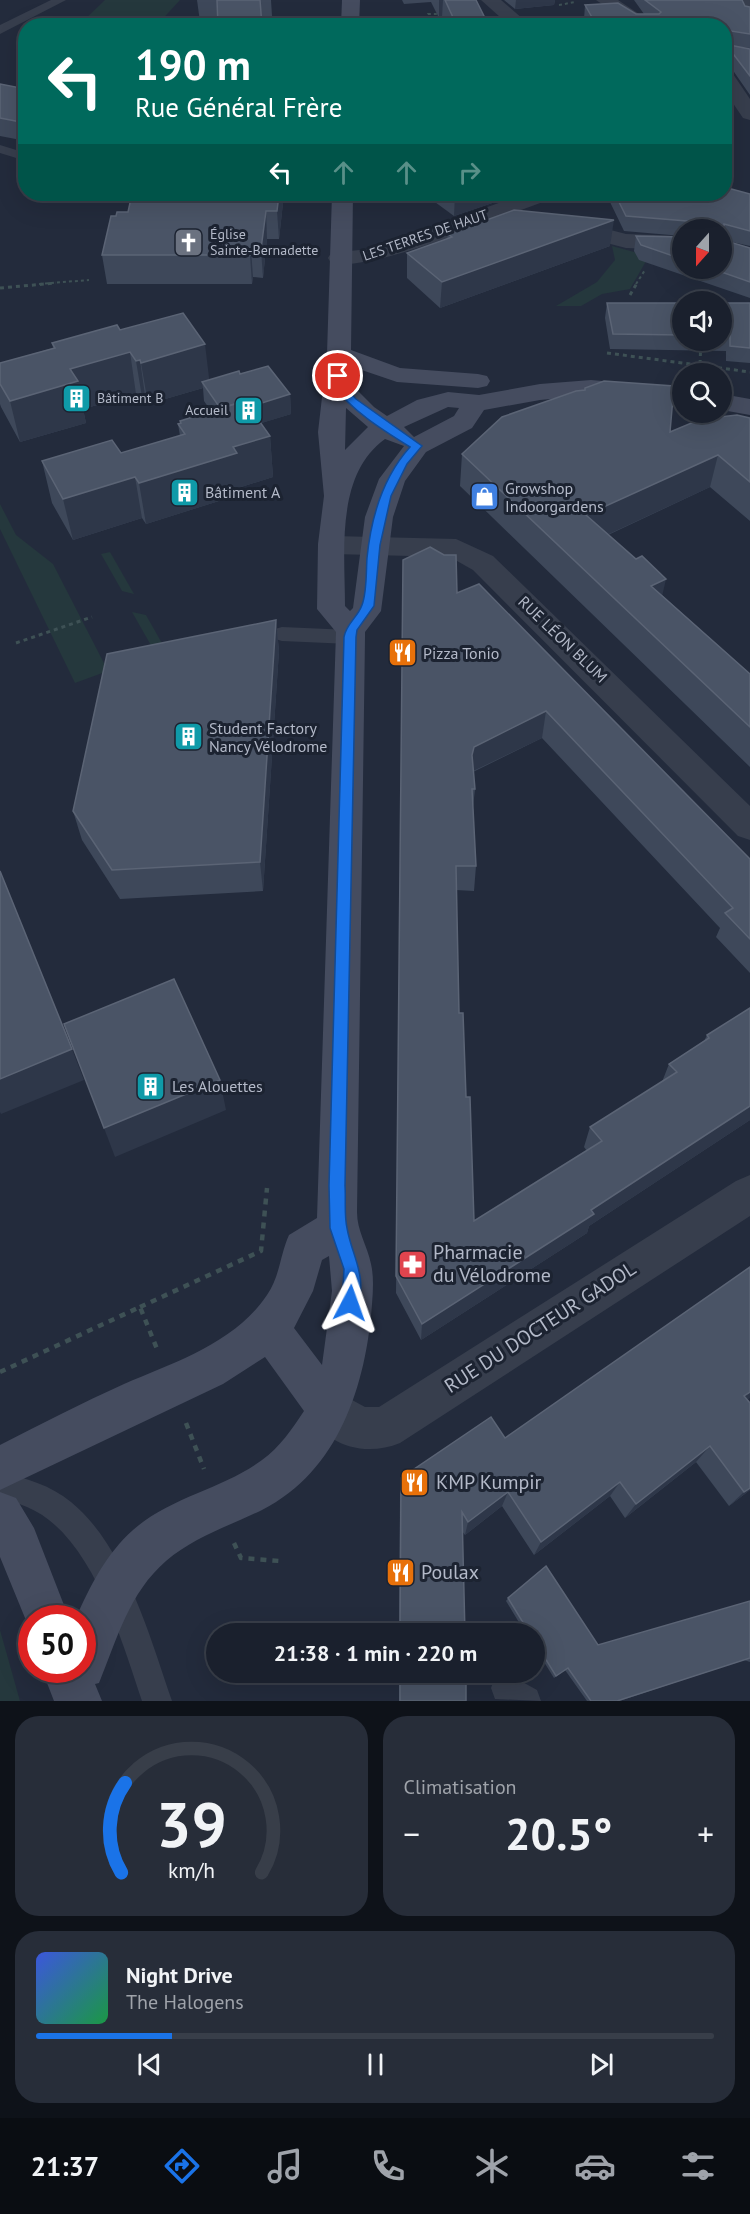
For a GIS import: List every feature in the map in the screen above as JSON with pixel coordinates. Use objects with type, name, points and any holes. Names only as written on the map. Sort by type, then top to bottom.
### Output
[{"type":"main road","points":[[350,18],[351,0]]},
{"type":"main road","points":[[336,504],[331,432],[339,354],[342,201]]},
{"type":"main road","points":[[339,354],[397,375],[614,388],[672,395]]},
{"type":"main road","points":[[337,384],[352,402],[385,427],[417,446]]},
{"type":"main road","points":[[351,633],[331,609],[333,545],[339,488],[352,459],[364,442],[416,410],[446,399],[475,404],[580,387]]},
{"type":"main road","points":[[96,1626],[116,1586],[151,1544],[184,1522],[277,1476],[305,1446],[328,1408],[343,1365],[352,1269],[338,1228],[341,987],[351,633],[367,611],[379,518],[392,479],[417,446],[463,422],[475,404]]},
{"type":"main road","points":[[732,404],[750,407]]},
{"type":"main road","points":[[0,1468],[225,1358],[268,1327],[292,1293],[302,1265],[303,1250],[338,1228]]},
{"type":"main road","points":[[268,1327],[328,1408]]},
{"type":"main road","points":[[0,1514],[18,1544],[41,1605]]},
{"type":"street","points":[[490,0],[512,18]]},
{"type":"street","points":[[605,0],[635,18]]},
{"type":"street","points":[[742,0],[750,15]]},
{"type":"street","points":[[732,87],[750,114]]},
{"type":"street","name":"LES TERRES DE HAUT","points":[[339,258],[372,255],[523,201]]},
{"type":"street","points":[[514,204],[547,220],[626,242],[672,243]]},
{"type":"street","name":"RUE LÉON BLUM","points":[[333,545],[456,548],[483,563],[584,660],[750,827]]},
{"type":"street","name":"RUE DU DOCTEUR GADOL","points":[[328,1408],[359,1430],[385,1428],[750,1194]]},
{"type":"lane","points":[[24,18],[60,0]]},
{"type":"lane","points":[[0,30],[18,21]]},
{"type":"lane","points":[[0,149],[18,155]]},
{"type":"lane","points":[[282,634],[351,633]]},
{"type":"lane","points":[[0,1486],[35,1494],[73,1520],[116,1586],[157,1701]]},
{"type":"path","points":[[557,0],[561,5]]},
{"type":"path","points":[[429,18],[429,14],[450,13]]},
{"type":"path","points":[[0,288],[89,280]]},
{"type":"path","points":[[607,353],[692,363]]},
{"type":"path","points":[[732,369],[750,372]]},
{"type":"path","points":[[16,643],[92,617]]},
{"type":"path","points":[[0,1372],[261,1251],[267,1188]]},
{"type":"path","points":[[140,1307],[160,1357]]},
{"type":"path","points":[[184,1416],[207,1477]]},
{"type":"path","points":[[230,1533],[241,1558],[280,1561]]},
{"type":"green space","points":[[105,0],[180,0],[163,18],[86,18]]},
{"type":"green space","points":[[612,246],[649,256],[630,289],[602,294],[581,306],[556,306],[597,282],[615,260]]},
{"type":"green space","points":[[0,504],[16,535],[53,564],[108,671],[75,683],[0,529]]},
{"type":"green space","points":[[110,552],[134,594],[122,591],[101,554]]},
{"type":"green space","points":[[132,612],[146,615],[176,668],[165,670]]},
{"type":"green space","points":[[0,1630],[20,1701],[0,1701]]},
{"type":"building","points":[[217,0],[260,0],[261,18],[218,18]]},
{"type":"building","points":[[445,0],[476,0],[485,18],[453,18]]},
{"type":"building","points":[[645,0],[742,0],[745,6],[750,7],[750,34],[732,31],[732,18],[592,18],[585,5],[618,3],[636,14],[659,14],[661,12]]},
{"type":"building","points":[[732,46],[750,49],[750,76],[732,55]]},
{"type":"building","points":[[0,84],[18,87],[18,121],[0,118]]},
{"type":"building","points":[[732,189],[750,194],[750,231],[732,226],[732,219],[672,220],[626,216],[618,201],[732,201]]},
{"type":"building","points":[[130,201],[278,201],[277,211],[266,211],[261,249],[251,249],[250,255],[102,255],[111,216],[116,216],[117,212],[128,212]]},
{"type":"building","points":[[514,210],[614,220],[442,282],[407,253],[452,237],[448,234]]},
{"type":"building","points":[[636,236],[672,237],[672,256],[641,245]]},
{"type":"building","points":[[732,243],[750,248],[750,282],[732,276]]},
{"type":"building","points":[[607,303],[672,303],[672,335],[613,334]]},
{"type":"building","points":[[732,303],[750,303],[750,348],[732,346]]},
{"type":"building","points":[[183,313],[205,344],[141,363],[140,360],[136,361],[130,352],[70,369],[78,381],[10,401],[0,384],[0,363],[55,348],[52,343],[117,325],[120,330]]},
{"type":"building","points":[[268,366],[290,394],[249,407],[245,401],[220,408],[202,382],[239,371],[240,374]]},
{"type":"building","points":[[604,381],[672,386],[670,432],[691,423],[732,423],[732,416],[750,418],[750,482],[718,455],[586,515],[636,559],[642,556],[666,579],[651,586],[750,674],[750,727],[462,454],[502,417],[576,391],[585,390],[585,388]]},
{"type":"building","points":[[245,401],[270,436],[233,447],[237,453],[139,483],[135,477],[63,499],[42,461],[112,440],[121,453],[185,434],[178,424],[181,423],[180,421]]},
{"type":"building","points":[[430,547],[444,555],[456,555],[457,593],[479,584],[750,859],[750,939],[725,913],[733,908],[546,711],[474,747],[472,755],[475,789],[472,789],[476,866],[456,866],[459,1013],[463,1013],[466,1097],[470,1097],[474,1221],[602,1141],[590,1127],[677,1072],[669,1064],[709,1038],[707,1035],[750,1008],[750,1106],[591,1210],[594,1214],[422,1324],[396,1276],[403,560]]},
{"type":"building","name":"Student Factory Nancy Vélodrome","points":[[276,620],[260,862],[112,870],[73,811],[107,654]]},
{"type":"building","points":[[0,871],[72,1049],[0,1079]]},
{"type":"building","name":"Les Alouettes","points":[[174,979],[220,1080],[104,1128],[64,1024]]},
{"type":"building","points":[[750,1267],[750,1392],[744,1396],[750,1403],[750,1488],[744,1492],[710,1446],[636,1504],[620,1482],[541,1542],[508,1492],[468,1522],[462,1512],[465,1623],[400,1623],[401,1478],[491,1417],[505,1438]]},
{"type":"building","points":[[546,1566],[598,1645],[750,1601],[750,1658],[617,1701],[591,1701],[568,1668],[556,1676],[545,1658],[545,1623],[523,1623],[508,1598]]},
{"type":"building","points":[[400,1683],[466,1683],[466,1701],[400,1701]]},
{"type":"place","name":"Église Sainte-Bernadette","points":[[189,242]]},
{"type":"place","name":"Bâtiment B","points":[[76,398]]},
{"type":"place","name":"Accueil","points":[[249,410]]},
{"type":"place","name":"Bâtiment A","points":[[184,492]]},
{"type":"place","name":"Growshop Indoorgardens","points":[[484,497]]},
{"type":"place","name":"Pizza Tonio","points":[[402,653]]},
{"type":"place","name":"Student Factory Nancy Vélodrome","points":[[188,737]]},
{"type":"place","name":"Les Alouettes","points":[[151,1086]]},
{"type":"place","name":"Pharmacie du Vélodrome","points":[[412,1264]]},
{"type":"place","name":"KMP Kumpir","points":[[415,1482]]},
{"type":"place","name":"Poulax","points":[[400,1572]]},
{"type":"route","points":[[338,376],[337,384],[352,402],[385,427],[417,446],[392,479],[386,496],[374,545],[367,611],[351,629],[350,637],[337,1186],[338,1228],[352,1269],[350,1303]]}]
